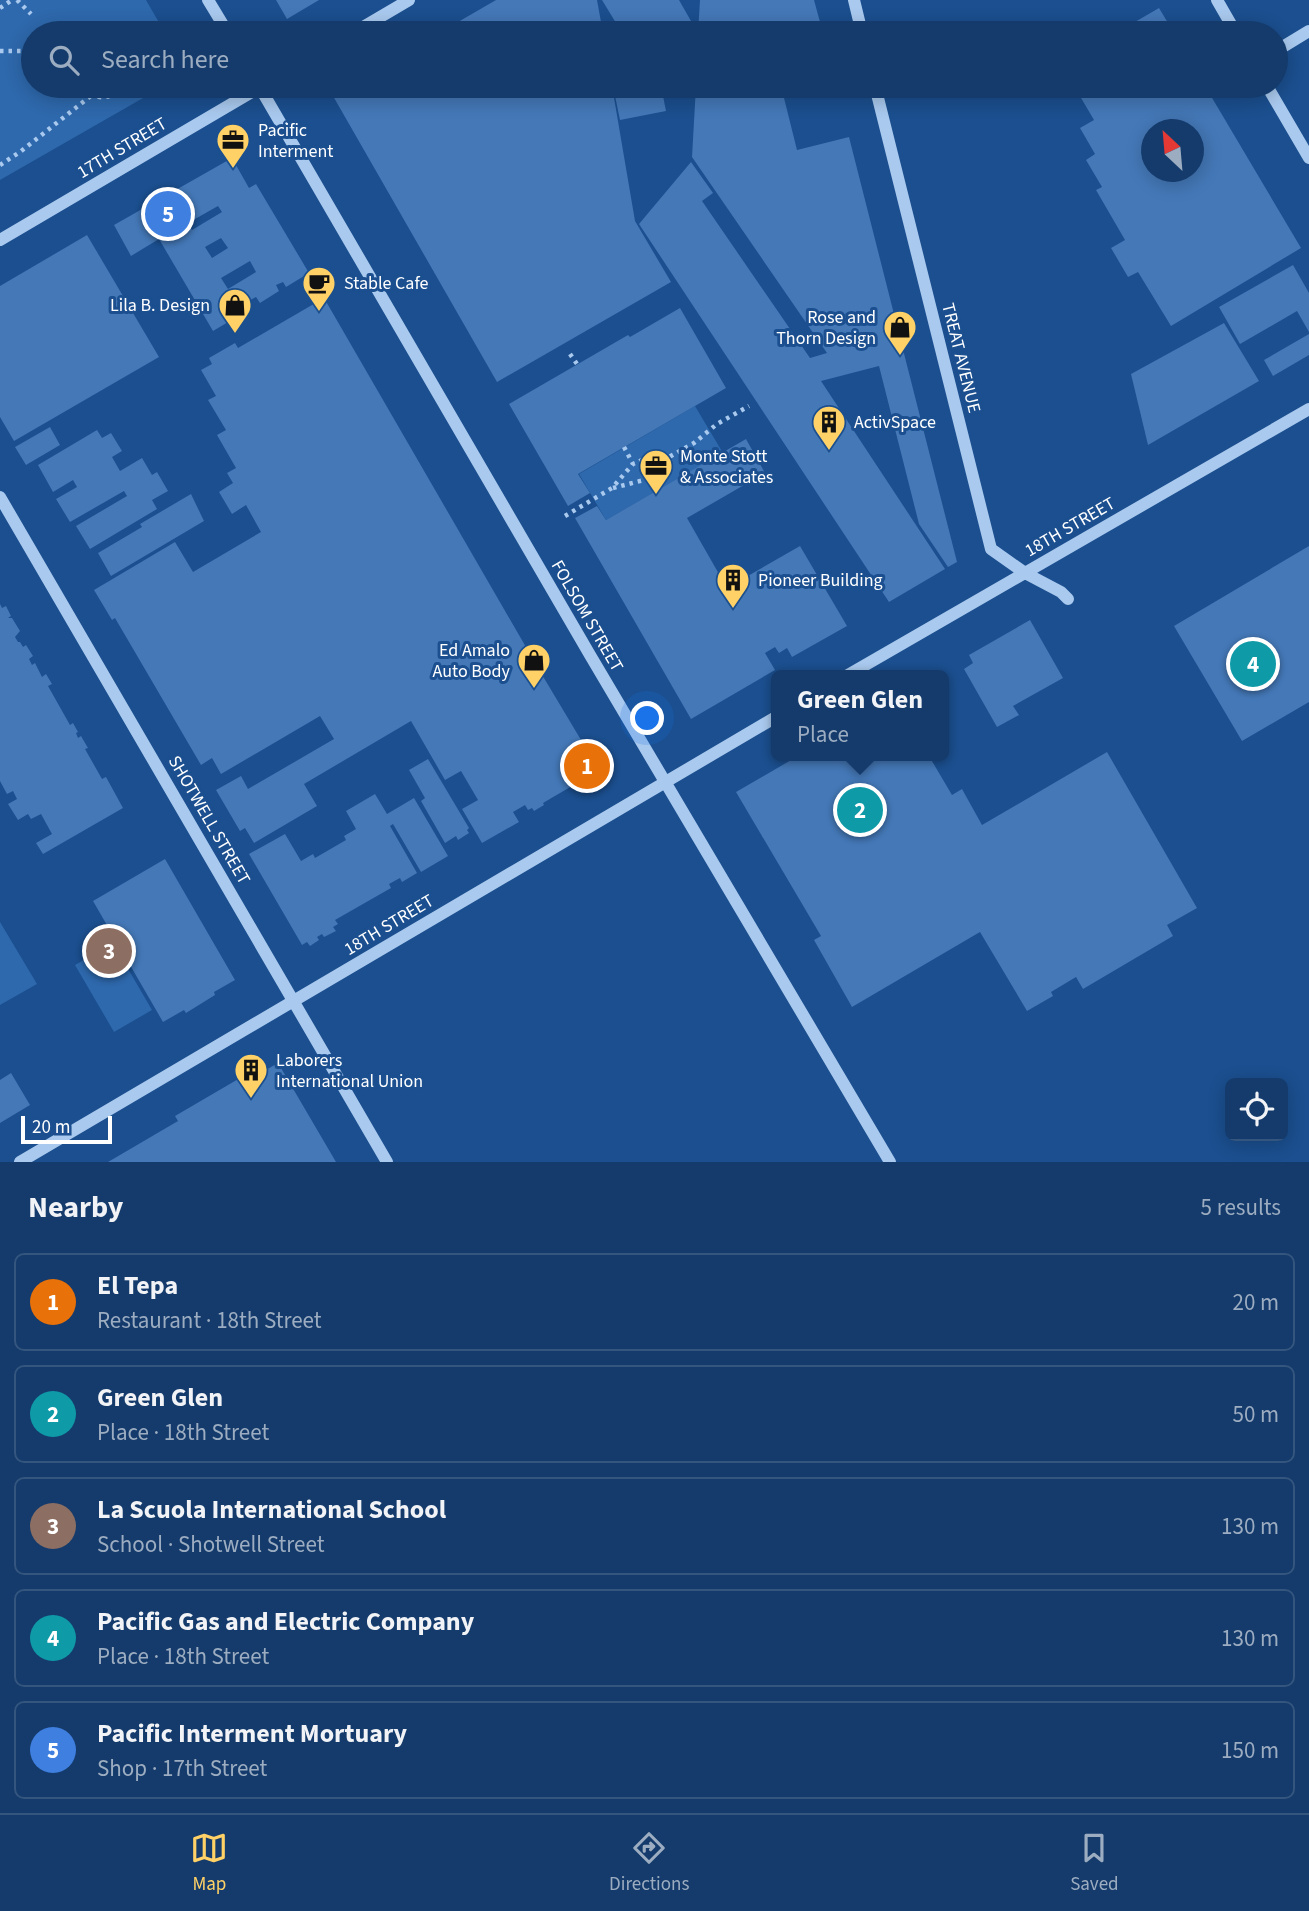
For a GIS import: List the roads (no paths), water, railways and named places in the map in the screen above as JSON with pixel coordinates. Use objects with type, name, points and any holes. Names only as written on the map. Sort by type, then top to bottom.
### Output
[{"type":"street","points":[[208,0],[221,21]]},
{"type":"street","points":[[373,21],[409,0]]},
{"type":"street","points":[[854,0],[859,21]]},
{"type":"street","points":[[1217,0],[1229,21]]},
{"type":"street","points":[[1288,44],[1309,31]]},
{"type":"street","name":"17TH STREET","points":[[0,240],[240,98]]},
{"type":"street","name":"FOLSOM STREET","points":[[267,98],[665,782],[890,1162]]},
{"type":"street","name":"TREAT AVENUE","points":[[878,98],[991,549],[1068,599]]},
{"type":"street","points":[[1274,98],[1309,158]]},
{"type":"street","name":"18TH STREET","points":[[857,670],[1309,409]]},
{"type":"street","name":"SHOTWELL STREET","points":[[0,496],[387,1162]]},
{"type":"street","name":"18TH STREET","points":[[20,1162],[771,721]]},
{"type":"place","name":"Pacific Interment","points":[[233,170]]},
{"type":"place","name":"Pacific Interment Mortuary","points":[[168,214]]},
{"type":"place","name":"Stable Cafe","points":[[319,313]]},
{"type":"place","name":"Lila B. Design","points":[[235,335]]},
{"type":"place","name":"Rose and Thorn Design","points":[[900,357]]},
{"type":"place","name":"ActivSpace","points":[[829,452]]},
{"type":"place","name":"Monte Stott & Associates","points":[[656,496]]},
{"type":"place","name":"Pioneer Building","points":[[733,610]]},
{"type":"place","name":"Pacific Gas and Electric Company","points":[[1253,664]]},
{"type":"place","name":"Ed Amalo Auto Body","points":[[534,690]]},
{"type":"place","name":"El Tepa","points":[[587,766]]},
{"type":"place","name":"Green Glen","points":[[860,810]]},
{"type":"place","name":"La Scuola International School","points":[[109,951]]},
{"type":"place","name":"Laborers International Union","points":[[251,1100]]}]
